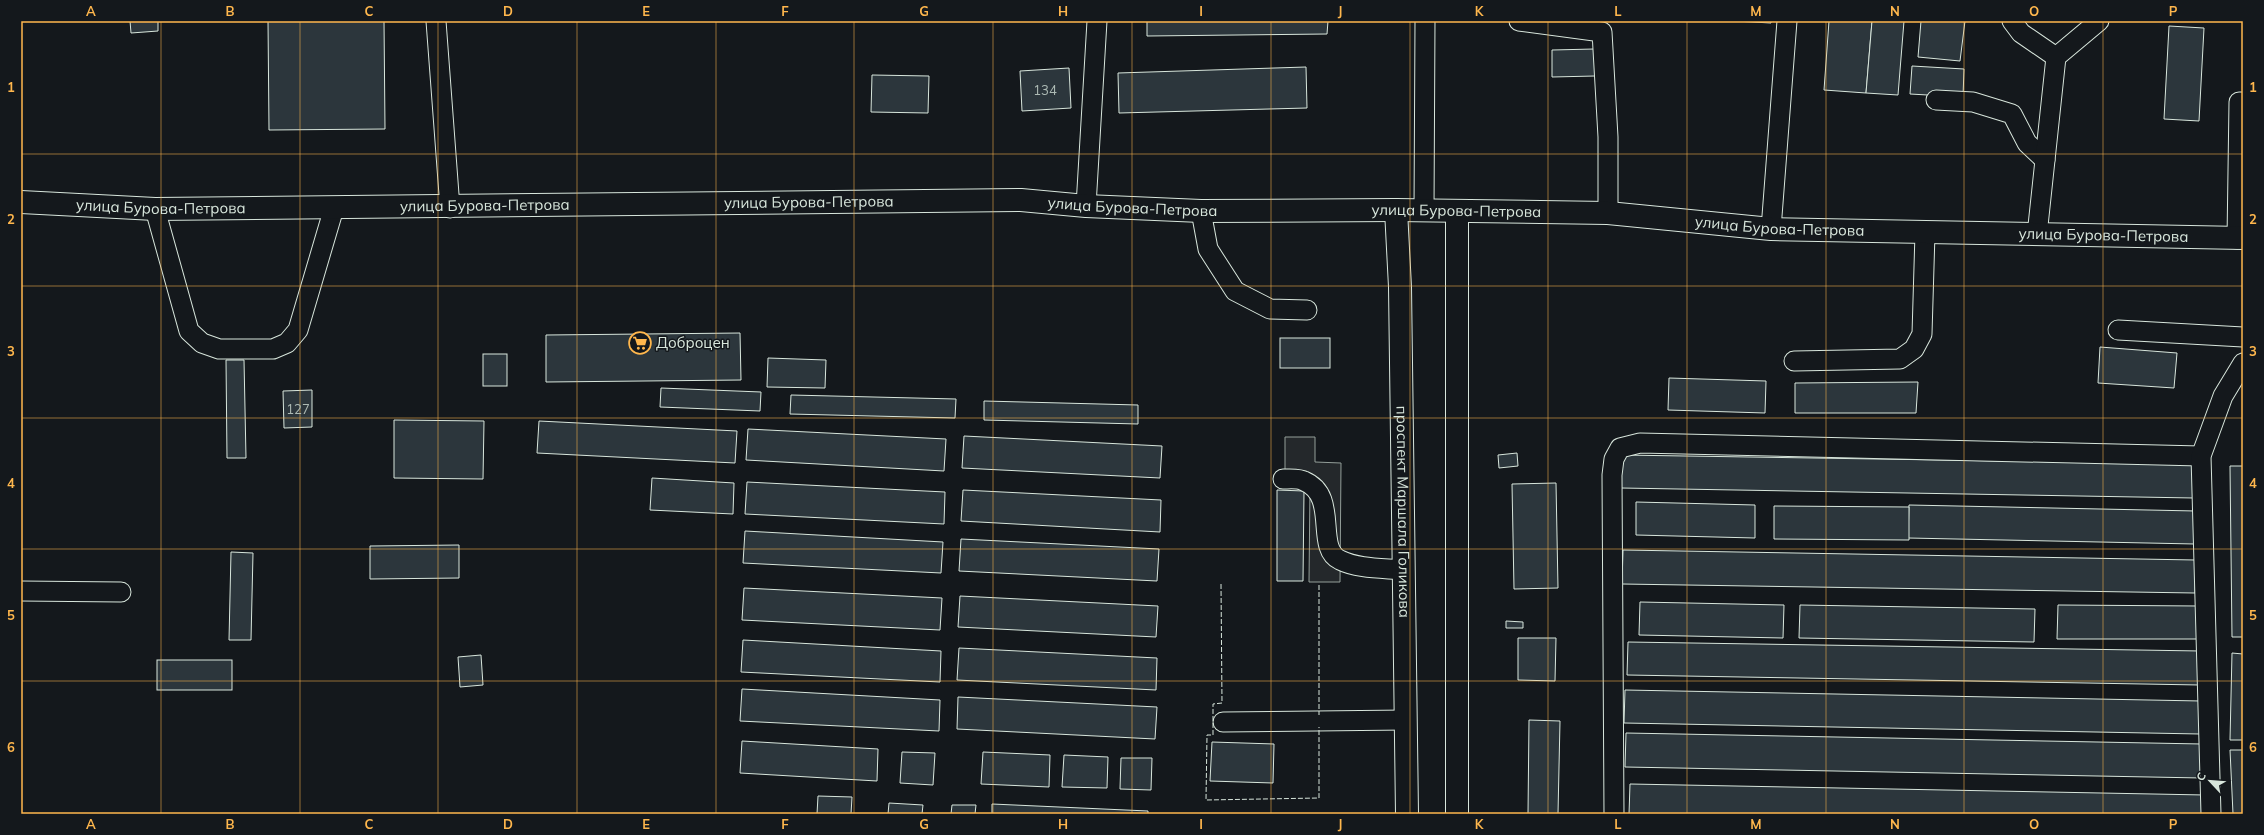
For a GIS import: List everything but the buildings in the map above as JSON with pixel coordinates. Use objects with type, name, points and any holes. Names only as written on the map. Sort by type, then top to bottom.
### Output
[{"type":"main road","name":"улица Бурова-Петрова","points":[[21,202],[155,209],[450,208],[1014,200],[1086,206],[1202,211],[1424,210],[1608,213],[1771,229],[2240,238]]},
{"type":"main road","name":"проспект Маршала Голикова","points":[[1396,210],[1400,287],[1407,814]]},
{"type":"main road","points":[[1456,211],[1457,814]]},
{"type":"street","points":[[436,21],[450,208]]},
{"type":"street","points":[[1086,206],[1097,21]]},
{"type":"street","points":[[1424,210],[1425,21]]},
{"type":"street","points":[[1519,21],[1602,32],[1608,137],[1608,213]]},
{"type":"street","points":[[1771,229],[1787,21]]},
{"type":"street","points":[[2012,21],[2021,33],[2056,57]]},
{"type":"street","points":[[2037,235],[2056,57],[2099,21]]},
{"type":"street","points":[[1936,100],[1973,102],[2012,114],[2027,143],[2045,160]]},
{"type":"street","points":[[2240,238],[2239,102],[2243,102]]},
{"type":"street","points":[[155,209],[190,331],[202,343],[219,349],[272,349],[288,343],[298,330],[334,208]]},
{"type":"street","points":[[1202,211],[1208,249],[1235,290],[1270,309],[1307,310]]},
{"type":"street","points":[[1794,360],[1900,359],[1914,349],[1922,334],[1925,233]]},
{"type":"street","points":[[2118,330],[2243,337]]},
{"type":"street","points":[[2210,814],[2201,456],[2223,396],[2243,362]]},
{"type":"street","points":[[1614,814],[1612,475],[1614,459],[1620,448],[1648,443],[2201,456]]},
{"type":"street","points":[[1283,479],[1304,480],[1319,491],[1325,506],[1329,550],[1338,560],[1361,566],[1404,570]]},
{"type":"street","points":[[21,591],[121,592]]},
{"type":"street","points":[[1223,722],[1406,720]]},
{"type":"shaded area","points":[[1285,437],[1315,437],[1315,462],[1341,463],[1340,582],[1309,582],[1310,487],[1285,486]]},
{"type":"fence","points":[[1221,584],[1222,703],[1213,704],[1213,735],[1207,735],[1206,800],[1319,798],[1319,727]]},
{"type":"fence","points":[[1319,585],[1319,715]]},
{"type":"place","name":"Доброцен","points":[[640,343]]}]
